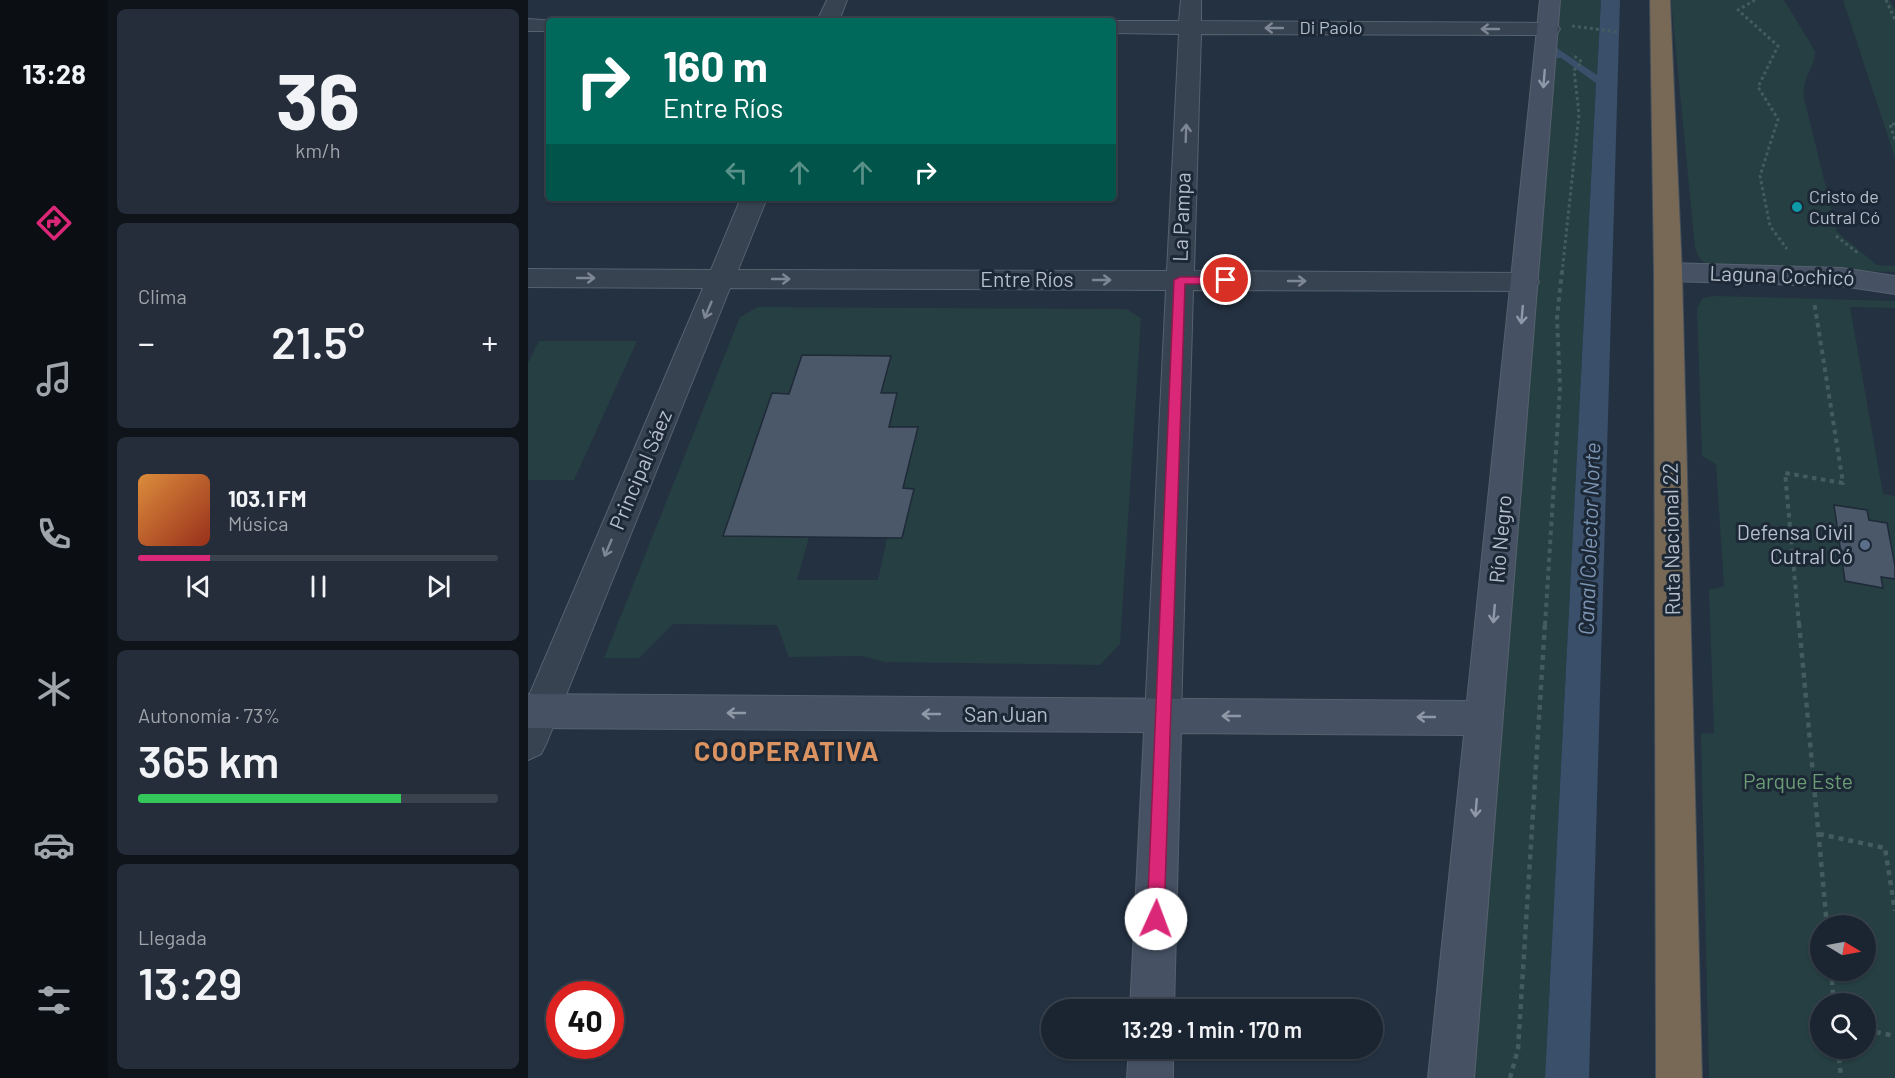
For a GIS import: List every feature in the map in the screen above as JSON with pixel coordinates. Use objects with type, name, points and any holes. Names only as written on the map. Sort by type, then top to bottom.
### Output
[{"type":"highway","name":"Ruta Nacional 22","points":[[1660,0],[1668,280],[1678,1078]]},
{"type":"street","points":[[829,18],[837,0]]},
{"type":"street","name":"Di Paolo","points":[[1116,26],[1190,14],[1554,18]]},
{"type":"street","name":"La Pampa","points":[[1152,999],[1190,14]]},
{"type":"street","name":"Río Negro","points":[[1451,1078],[1525,282],[1554,18]]},
{"type":"street","points":[[528,25],[546,25]]},
{"type":"street","name":"Principal Sáez","points":[[532,722],[753,201]]},
{"type":"street","name":"Entre Ríos","points":[[528,278],[1525,282]]},
{"type":"street","name":"Laguna Cochicó","points":[[1668,280],[1846,293],[1895,286]]},
{"type":"street","name":"San Juan","points":[[532,722],[1163,716],[1485,718]]},
{"type":"street","points":[[1150,1078],[1151,1059]]},
{"type":"path","points":[[1755,0],[1738,10],[1778,46],[1758,87],[1778,119],[1760,176],[1771,229],[1789,251]]},
{"type":"path","points":[[1886,0],[1895,21]]},
{"type":"path","points":[[1554,18],[1619,32]]},
{"type":"path","points":[[1510,1078],[1518,1049],[1560,387],[1557,318],[1579,114],[1574,70],[1580,64]]},
{"type":"path","points":[[1895,124],[1890,124],[1895,140]]},
{"type":"path","points":[[1813,299],[1843,483],[1785,473],[1826,915]]},
{"type":"path","points":[[1819,834],[1885,848],[1895,911]]},
{"type":"path","points":[[1876,1032],[1895,1036]]},
{"type":"path","points":[[1839,1059],[1841,1078]]},
{"type":"green space","points":[[1558,0],[1601,0],[1597,75],[1557,48],[1560,11]]},
{"type":"green space","points":[[1671,0],[1784,0],[1815,51],[1805,83],[1804,98],[1837,232],[1877,265],[1895,266],[1895,272],[1719,268],[1706,264],[1700,259],[1695,247]]},
{"type":"green space","points":[[1843,0],[1890,0],[1895,10],[1895,158]]},
{"type":"green space","points":[[1556,58],[1561,58],[1596,82],[1545,1078],[1470,1078]]},
{"type":"green space","name":"Parque Este","points":[[1713,296],[1895,301],[1895,308],[1850,307],[1883,494],[1895,496],[1895,566],[1869,520],[1867,510],[1834,505],[1845,581],[1883,588],[1881,577],[1895,579],[1895,1078],[1709,1078],[1701,734],[1714,733],[1709,590],[1724,586],[1716,464],[1702,456],[1697,308],[1703,298]]},
{"type":"green space","points":[[758,307],[1126,309],[1141,318],[1120,644],[1100,665],[885,662],[862,656],[789,657],[777,625],[673,624],[639,658],[604,658],[740,317]],"holes":[[[809,537],[887,538],[878,580],[797,580]]]},
{"type":"green space","points":[[539,341],[637,341],[574,480],[528,480],[528,363]]},
{"type":"water","name":"Canal Colector Norte","points":[[1601,0],[1620,0],[1589,1078],[1545,1078],[1596,83],[1561,58],[1556,58],[1557,48],[1597,75]]},
{"type":"building","points":[[802,355],[891,356],[881,393],[897,393],[889,427],[918,427],[903,488],[914,489],[902,538],[723,536],[772,393],[789,394]]},
{"type":"building","name":"Defensa Civil Cutral Có","points":[[1834,505],[1867,510],[1869,520],[1887,523],[1895,566],[1895,579],[1881,577],[1883,588],[1845,581]]},
{"type":"place","name":"Cristo de Cutral Có","points":[[1797,207]]},
{"type":"place","name":"Defensa Civil Cutral Có","points":[[1865,545]]},
{"type":"district","name":"COOPERATIVA","points":[[787,752]]},
{"type":"route","points":[[1156,919],[1180,280],[1226,280]]}]
